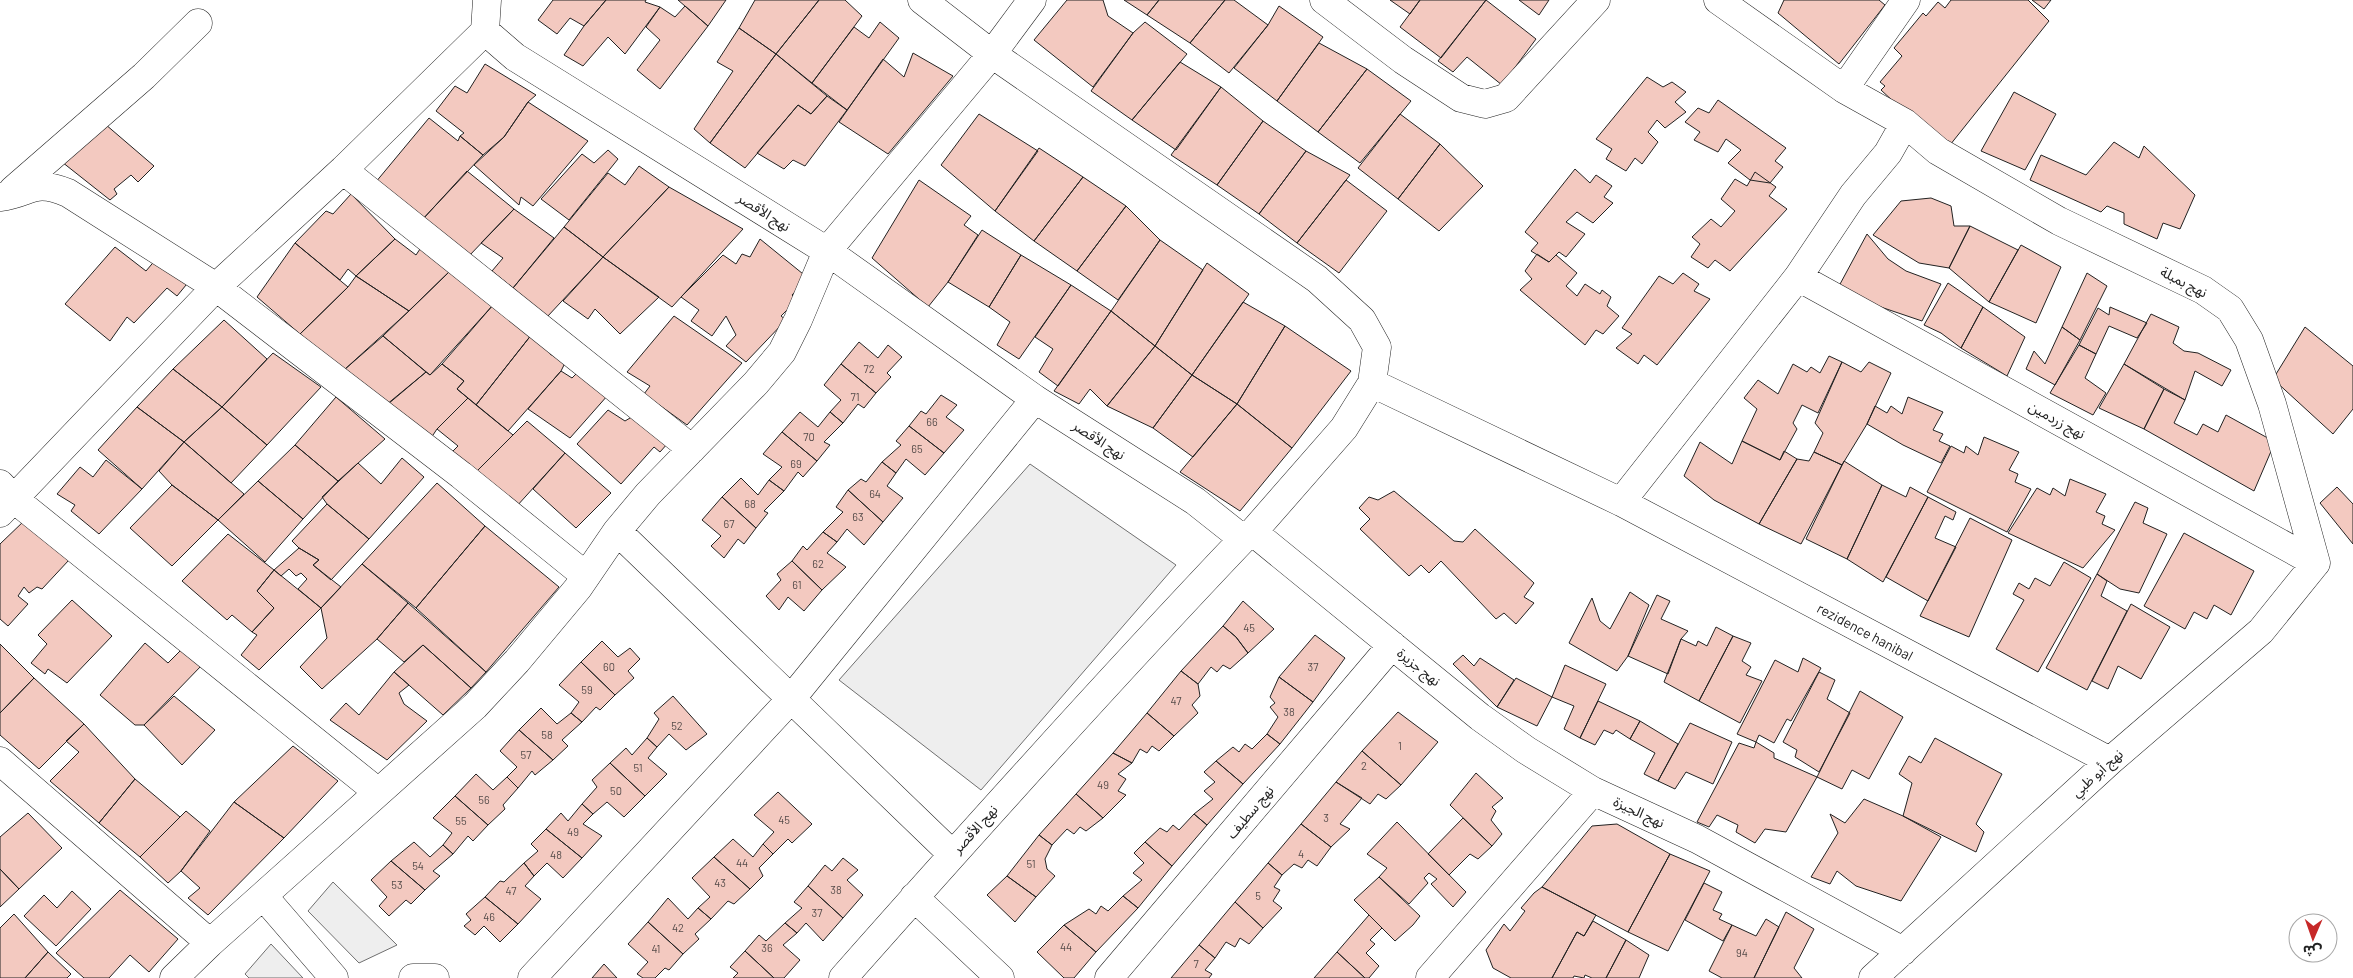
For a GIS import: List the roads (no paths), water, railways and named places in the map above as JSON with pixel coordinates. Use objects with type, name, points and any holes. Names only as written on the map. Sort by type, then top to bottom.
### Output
[{"type":"street","points":[[378,792],[5,499],[216,287],[343,170],[485,30],[487,0]]},
{"type":"street","points":[[922,0],[992,54],[1317,279],[1362,320],[1376,347],[1372,384],[1344,428],[1248,535]]},
{"type":"street","points":[[174,978],[210,943],[264,897],[475,706],[517,661],[586,576],[617,531],[648,494],[756,383],[782,352],[828,251],[992,54],[1032,0]]},
{"type":"street","points":[[1324,0],[1403,60],[1461,98],[1485,104],[1506,98],[1596,0]]},
{"type":"street","name":"نهج بمبلة","points":[[1718,0],[1844,89],[1905,123],[1938,152],[2059,222],[2203,290],[2230,309],[2249,340],[2272,404],[2316,563]]},
{"type":"street","points":[[1844,89],[1906,0]]},
{"type":"street","points":[[3,196],[144,76],[198,23]]},
{"type":"street","name":"نهج الأقصر","points":[[485,30],[515,57],[828,251],[1036,399],[1248,535],[1165,621],[952,854],[842,978]]},
{"type":"street","points":[[1621,502],[1798,278],[1853,196],[1888,153],[1905,123]]},
{"type":"street","points":[[343,170],[692,449]]},
{"type":"street","points":[[3,196],[36,185],[54,187],[68,193],[216,287],[461,475],[586,576]]},
{"type":"street","name":"نهج زردمين","points":[[1798,278],[2316,563]]},
{"type":"street","name":"rezidence hanibal","points":[[1372,384],[1621,502],[2110,761]]},
{"type":"street","points":[[532,978],[791,699],[1036,399]]},
{"type":"street","points":[[617,531],[952,854]]},
{"type":"street","name":"نهج جزيرة","points":[[1248,535],[1392,645],[1480,717],[1526,750],[1593,792]]},
{"type":"street","name":"نهج أبو ظبي","points":[[1873,978],[2110,761],[2261,631],[2316,563]]},
{"type":"street","name":"نهج سطيف","points":[[1108,978],[1392,645]]},
{"type":"street","points":[[0,761],[210,943]]},
{"type":"street","points":[[1438,976],[1593,792]]},
{"type":"street","name":"نهج الجيزة","points":[[1593,792],[1696,839],[1903,951]]},
{"type":"street","points":[[264,897],[334,978]]},
{"type":"street","points":[[914,897],[1000,978]]},
{"type":"street","points":[[413,978],[435,978]]}]
